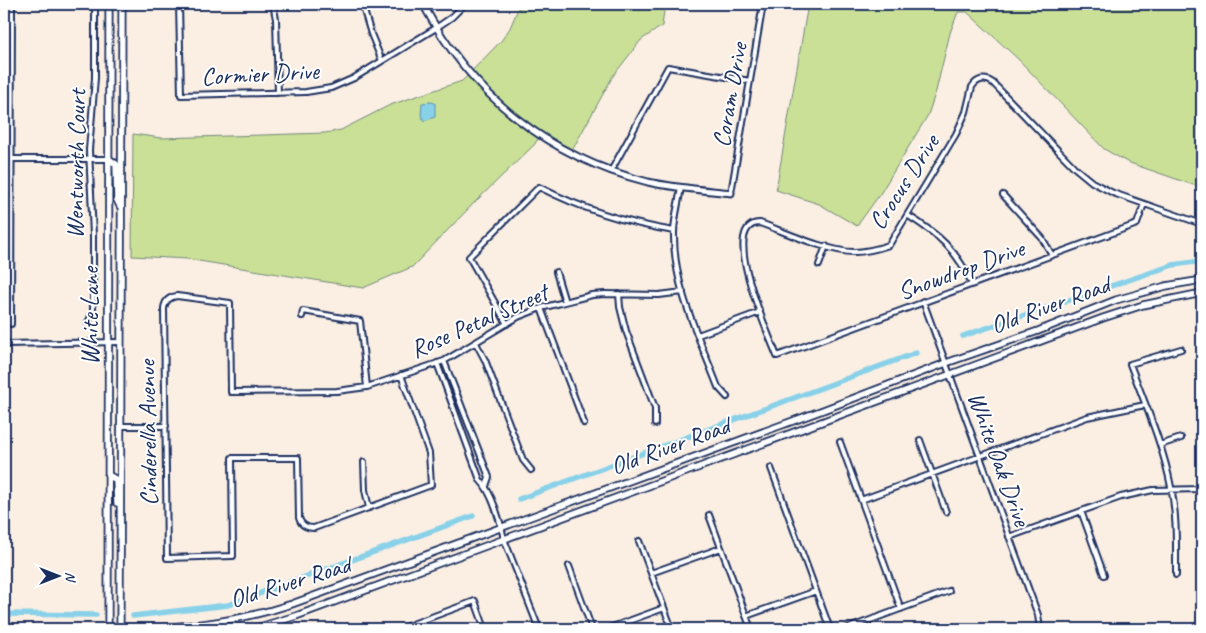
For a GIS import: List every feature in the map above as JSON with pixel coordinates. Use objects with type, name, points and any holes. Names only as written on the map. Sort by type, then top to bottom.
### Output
[{"type":"main road","name":"White Lane","points":[[108,629],[109,4]]},
{"type":"main road","name":"White Lane","points":[[120,629],[122,4]]},
{"type":"main road","points":[[109,159],[116,164],[117,200],[121,208]]},
{"type":"main road","name":"Old River Road","points":[[147,629],[222,622],[261,614],[292,604],[815,413],[946,363],[1038,331],[1116,300],[1166,286],[1202,280]]},
{"type":"main road","name":"Old River Road","points":[[252,629],[305,612],[1119,312],[1160,301],[1202,293]]},
{"type":"main road","points":[[108,475],[115,479],[117,505],[121,512]]},
{"type":"street","points":[[11,324],[12,4]]},
{"type":"street","name":"Wentworth Court","points":[[88,323],[93,312],[93,235],[89,159],[95,78],[96,4]]},
{"type":"street","name":"Cormier Drive","points":[[179,4],[181,95],[306,92],[331,88],[354,78],[436,28],[452,17],[465,4]]},
{"type":"street","points":[[273,4],[276,19],[278,93]]},
{"type":"street","points":[[362,4],[370,34],[382,61]]},
{"type":"street","points":[[423,4],[436,28],[469,74],[485,91],[515,118],[564,150],[611,171],[650,182],[731,193]]},
{"type":"street","name":"Coram Drive","points":[[731,193],[763,4]]},
{"type":"street","points":[[611,171],[668,67],[750,81]]},
{"type":"street","name":"Crocus Drive","points":[[760,312],[746,273],[743,255],[746,232],[751,225],[760,223],[837,250],[856,252],[874,250],[889,245],[956,134],[966,112],[975,83],[982,79],[990,80],[1083,175],[1107,190],[1144,204]]},
{"type":"street","points":[[12,159],[109,159]]},
{"type":"street","points":[[507,324],[469,257],[539,187],[575,204],[612,218],[674,231]]},
{"type":"street","points":[[681,187],[674,231],[676,270],[718,387],[727,397]]},
{"type":"street","points":[[1003,195],[1042,238],[1052,255]]},
{"type":"street","points":[[1144,204],[1202,224]]},
{"type":"street","name":"Snowdrop Drive","points":[[760,312],[777,356],[1137,224],[1144,204]]},
{"type":"street","points":[[907,215],[927,227],[946,243],[960,262],[972,284]]},
{"type":"street","points":[[819,265],[826,246]]},
{"type":"street","points":[[556,272],[565,302]]},
{"type":"street","name":"Rose Petal Street","points":[[231,392],[337,391],[367,387],[444,361],[507,324],[541,308],[592,295],[659,295],[683,292]]},
{"type":"street","points":[[619,294],[625,325],[655,408],[655,424]]},
{"type":"street","name":"Cinderella Avenue","points":[[231,392],[230,303],[177,296],[169,298],[164,308],[167,558],[233,556],[232,458],[298,458],[299,516],[303,525],[310,528],[369,508]]},
{"type":"street","name":"White Oak Drive","points":[[923,301],[1038,615],[1040,629]]},
{"type":"street","points":[[541,308],[584,423]]},
{"type":"street","points":[[302,316],[303,311],[360,321],[367,387]]},
{"type":"street","points":[[698,335],[760,312]]},
{"type":"street","points":[[4,344],[121,342]]},
{"type":"street","points":[[476,343],[485,360],[523,460],[531,470]]},
{"type":"street","points":[[1176,575],[1176,534],[1172,489],[1160,445],[1130,364],[1181,349]]},
{"type":"street","points":[[444,361],[489,477],[486,486]]},
{"type":"street","points":[[437,363],[480,480],[486,486],[502,528],[504,539],[539,629]]},
{"type":"street","points":[[364,462],[365,490],[369,508],[431,485],[429,452],[401,375]]},
{"type":"street","points":[[861,500],[1087,417],[1145,405]]},
{"type":"street","points":[[121,426],[166,426]]},
{"type":"street","points":[[1160,445],[1181,438]]},
{"type":"street","points":[[920,440],[946,512]]},
{"type":"street","points":[[840,442],[902,609]]},
{"type":"street","points":[[770,468],[830,629]]},
{"type":"street","points":[[1009,537],[1121,497],[1153,490],[1202,489]]},
{"type":"street","points":[[1081,511],[1104,574]]},
{"type":"street","points":[[709,515],[751,629]]},
{"type":"street","points":[[639,541],[672,629]]},
{"type":"street","points":[[651,573],[721,548]]},
{"type":"street","points":[[569,566],[592,629]]},
{"type":"street","points":[[746,616],[816,591]]},
{"type":"street","points":[[846,629],[949,591]]},
{"type":"street","points":[[399,629],[475,601],[485,629]]},
{"type":"street","points":[[607,629],[664,608]]},
{"type":"green space","points":[[520,4],[665,4],[662,26],[641,40],[613,76],[570,154],[540,136],[534,145],[412,267],[363,288],[187,259],[132,256],[133,134],[161,138],[325,133],[341,130],[390,105],[462,81],[501,41],[510,28]]},
{"type":"green space","points":[[808,4],[1202,4],[1202,188],[1127,162],[1104,149],[1019,60],[967,12],[958,12],[950,33],[936,91],[928,115],[880,194],[857,226],[819,204],[776,190]]},
{"type":"water","points":[[422,103],[435,103],[435,117],[424,121],[421,115]]},
{"type":"waterway","points":[[963,336],[1173,265],[1202,261]]},
{"type":"waterway","points":[[519,499],[916,353]]},
{"type":"waterway","points":[[133,616],[228,605],[473,516]]},
{"type":"waterway","points":[[4,614],[96,615]]}]
